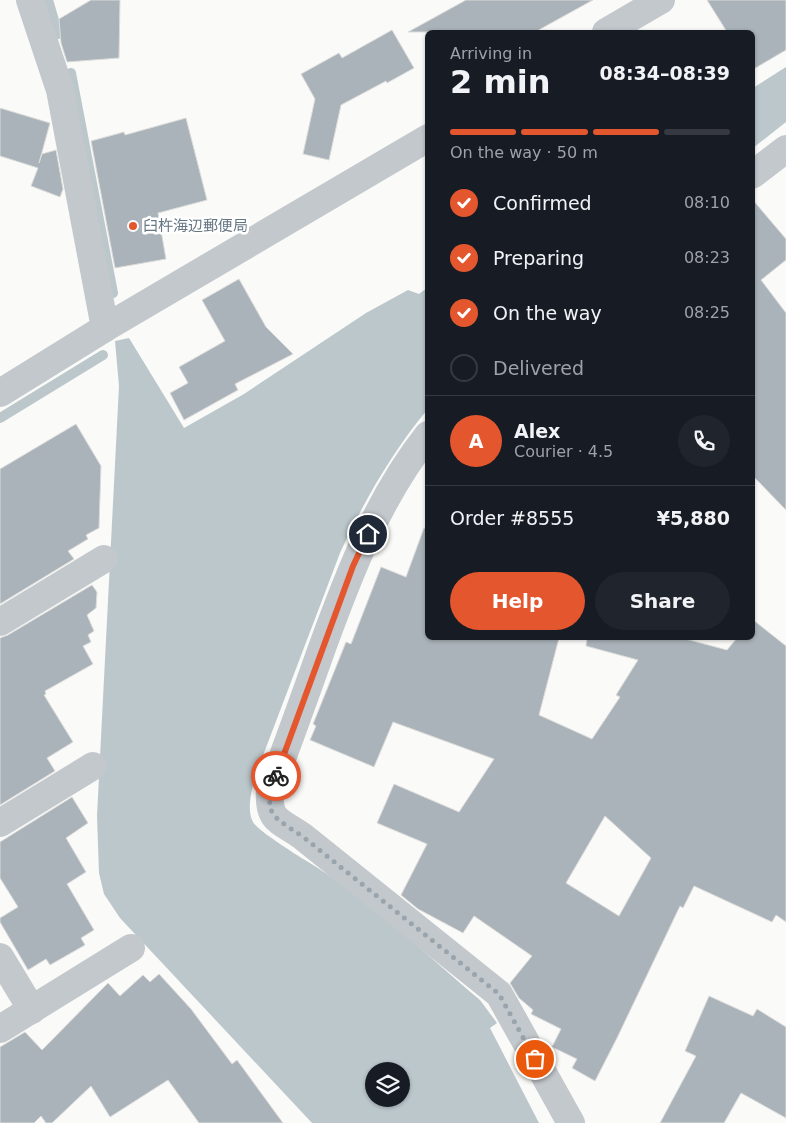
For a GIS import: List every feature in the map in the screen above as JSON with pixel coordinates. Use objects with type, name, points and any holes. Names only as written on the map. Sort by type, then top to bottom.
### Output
[{"type":"street","points":[[30,0],[60,90],[105,328]]},
{"type":"street","points":[[609,30],[661,0]]},
{"type":"street","points":[[0,393],[105,328],[425,140]]},
{"type":"street","points":[[755,173],[786,149]]},
{"type":"street","points":[[425,438],[416,449],[376,518],[353,566],[270,791],[269,808],[275,818],[302,836],[499,994],[572,1123]]},
{"type":"street","points":[[0,622],[104,559]]},
{"type":"street","points":[[0,823],[93,766]]},
{"type":"street","points":[[0,1029],[131,948]]},
{"type":"street","points":[[0,956],[32,1010]]},
{"type":"shaded area","points":[[786,67],[786,122],[755,146],[755,87]]},
{"type":"shaded area","points":[[408,290],[419,294],[425,290],[425,412],[379,478],[358,515],[340,553],[259,766],[251,794],[251,816],[253,822],[261,830],[373,908],[480,1000],[497,1023],[490,1028],[539,1123],[312,1123],[120,918],[104,894],[99,873],[97,816],[119,386],[115,341],[129,338],[184,428],[244,394],[366,313]]},
{"type":"building","points":[[91,0],[120,0],[119,58],[67,62],[61,43],[59,19]]},
{"type":"building","points":[[466,0],[593,0],[539,30],[425,30],[425,32],[408,32]]},
{"type":"building","points":[[707,0],[786,0],[786,50],[755,68],[755,30],[726,30]]},
{"type":"building","points":[[392,30],[414,68],[341,105],[329,160],[303,154],[315,99],[301,74],[339,53],[342,58]]},
{"type":"building","points":[[0,108],[50,123],[39,163],[42,154],[56,150],[63,189],[60,197],[31,186],[38,168],[0,156]]},
{"type":"building","points":[[186,118],[207,200],[158,213],[166,259],[115,268],[91,141],[124,132],[125,135]]},
{"type":"building","points":[[755,203],[786,239],[786,260],[761,280],[786,313],[786,510],[755,478]]},
{"type":"building","points":[[239,279],[266,327],[293,354],[235,384],[238,390],[184,420],[170,393],[188,383],[179,367],[225,341],[202,300]]},
{"type":"building","points":[[76,424],[101,466],[99,528],[86,535],[88,539],[68,551],[74,559],[0,604],[0,469]]},
{"type":"building","points":[[425,528],[425,640],[558,640],[539,715],[592,739],[620,697],[616,695],[638,660],[586,646],[587,640],[690,640],[727,650],[735,640],[755,640],[755,621],[786,646],[786,922],[776,915],[772,922],[694,886],[683,908],[680,906],[595,1081],[572,1068],[577,1059],[552,1047],[561,1029],[531,1014],[533,1010],[519,998],[510,983],[532,956],[474,916],[463,933],[418,909],[401,895],[427,844],[377,823],[394,784],[459,812],[494,759],[393,722],[374,767],[310,740],[316,726],[313,724],[346,642],[351,644],[381,567],[406,577]],"holes":[[[605,816],[651,858],[619,916],[566,883]]]},
{"type":"building","points":[[92,585],[97,592],[96,608],[87,615],[94,631],[88,635],[91,642],[83,646],[93,664],[45,691],[46,694],[44,695],[73,742],[47,758],[55,771],[0,805],[0,638]]},
{"type":"building","points":[[72,797],[88,823],[66,838],[86,872],[67,884],[94,930],[81,938],[85,945],[50,965],[46,959],[28,970],[0,922],[0,918],[18,907],[0,878],[0,842]]},
{"type":"building","points":[[159,974],[191,1009],[232,1064],[237,1060],[283,1123],[199,1123],[168,1080],[110,1117],[91,1086],[52,1123],[46,1123],[41,1116],[34,1123],[0,1123],[0,1047],[25,1032],[42,1050],[108,983],[120,996],[143,975],[150,982]]},
{"type":"building","points":[[709,996],[753,1016],[757,1009],[786,1027],[786,1118],[741,1093],[724,1123],[660,1123],[696,1056],[685,1051]]},
{"type":"waterway","points":[[48,0],[58,34]]},
{"type":"waterway","points":[[71,73],[113,293]]},
{"type":"waterway","points":[[0,418],[103,355]]},
{"type":"way so far","points":[[276,776],[270,791],[269,808],[275,818],[302,836],[499,994],[535,1059]]},
{"type":"place","name":"臼杵海辺郵便局","points":[[133,226]]},
{"type":"route","points":[[276,776],[353,566],[368,534]]}]
